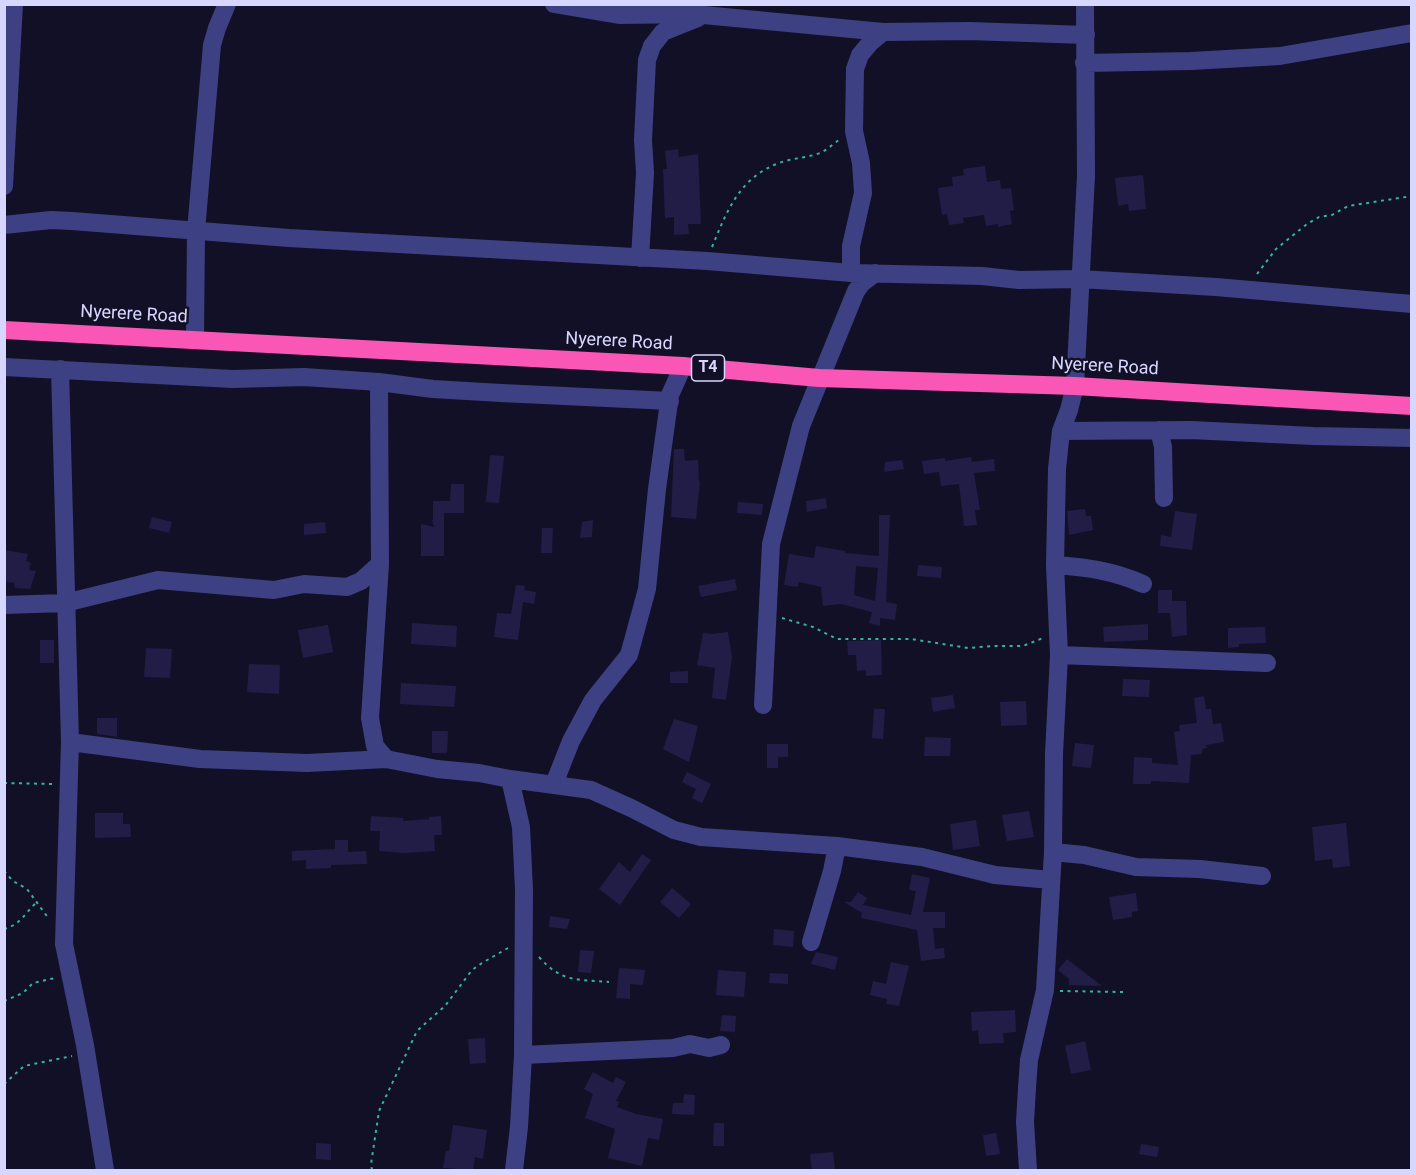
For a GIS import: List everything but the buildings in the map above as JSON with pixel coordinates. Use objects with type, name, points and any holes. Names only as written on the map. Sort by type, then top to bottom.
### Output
[{"type":"highway","name":"Nyerere Road","points":[[4,330],[683,366],[819,378],[1075,386],[1412,406]]},
{"type":"street","points":[[4,186],[14,4]]},
{"type":"street","points":[[195,339],[196,231],[213,45],[227,4]]},
{"type":"street","points":[[554,4],[619,15],[639,13],[706,15],[883,32],[1086,35]]},
{"type":"street","points":[[1028,1170],[1025,1122],[1028,1069],[1045,990],[1053,852],[1054,754],[1059,655],[1055,565],[1058,469],[1061,431],[1075,386],[1086,176],[1085,4]]},
{"type":"street","points":[[640,258],[645,173],[643,140],[647,60],[652,46],[663,32],[706,15]]},
{"type":"street","points":[[851,273],[851,246],[863,193],[861,163],[854,131],[855,69],[860,55],[883,32]]},
{"type":"street","points":[[1084,63],[1191,61],[1280,56],[1412,33]]},
{"type":"street","points":[[4,225],[51,220],[72,221],[196,231],[707,261],[851,273],[982,276],[1019,280],[1080,279],[1215,287],[1412,304]]},
{"type":"street","points":[[763,705],[771,544],[801,426],[856,291],[875,273]]},
{"type":"street","points":[[554,784],[571,741],[593,700],[629,655],[646,589],[670,401],[683,366]]},
{"type":"street","points":[[4,367],[233,379],[304,377],[501,393],[670,401]]},
{"type":"street","points":[[60,369],[70,742],[64,937],[105,1170]]},
{"type":"street","points":[[380,382],[380,564],[370,718],[375,746],[386,759]]},
{"type":"street","points":[[1061,431],[1159,430],[1412,438]]},
{"type":"street","points":[[1159,430],[1163,447],[1164,498]]},
{"type":"street","points":[[4,605],[65,603],[158,580],[274,590],[304,584],[347,587],[361,581],[380,564]]},
{"type":"street","points":[[1055,565],[1108,571],[1143,584]]},
{"type":"street","points":[[1059,655],[1267,663]]},
{"type":"street","points":[[70,742],[200,759],[296,763],[386,759],[437,769],[554,784],[602,794],[674,830],[689,834],[837,846],[922,857],[1005,876],[1051,880]]},
{"type":"street","points":[[510,779],[521,827],[524,890],[523,1055],[514,1170]]},
{"type":"street","points":[[811,942],[837,846]]},
{"type":"street","points":[[1053,852],[1084,855],[1136,867],[1200,869],[1262,876]]},
{"type":"street","points":[[523,1055],[673,1048],[693,1044],[709,1048],[721,1045]]},
{"type":"path","points":[[707,261],[732,201],[742,188],[760,172],[780,162],[820,152],[854,131]]},
{"type":"path","points":[[1244,291],[1276,249],[1319,216],[1332,215],[1348,206],[1412,196]]},
{"type":"path","points":[[768,614],[813,627],[837,639],[911,639],[968,648],[993,645],[1023,646],[1038,642],[1059,627]]},
{"type":"path","points":[[4,783],[68,784]]},
{"type":"path","points":[[4,871],[13,881],[27,889],[64,937]]},
{"type":"path","points":[[4,929],[18,924],[36,903]]},
{"type":"path","points":[[372,1170],[379,1111],[417,1031],[445,1006],[472,970],[524,936],[534,951],[557,974],[566,979],[609,982]]},
{"type":"path","points":[[4,1001],[23,993],[33,983],[54,979],[68,966]]},
{"type":"path","points":[[1045,990],[1123,992]]},
{"type":"path","points":[[4,1084],[24,1066],[65,1059],[85,1049]]}]
